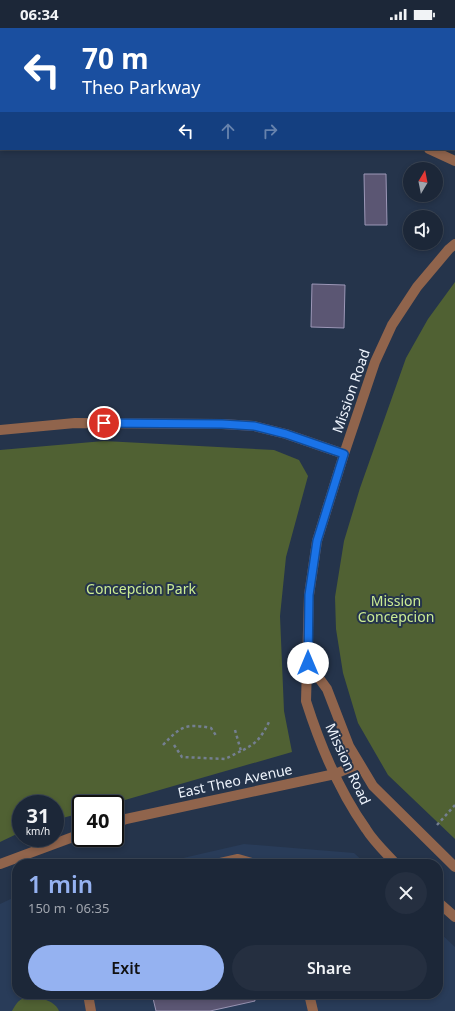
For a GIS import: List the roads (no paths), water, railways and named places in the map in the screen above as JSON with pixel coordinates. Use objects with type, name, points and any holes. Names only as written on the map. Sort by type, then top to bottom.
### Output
[{"type":"street","points":[[431,150],[455,161]]},
{"type":"street","name":"Mission Road","points":[[392,859],[366,830],[344,793],[324,750],[306,701],[309,595],[317,541],[375,362],[392,325],[417,287],[455,244]]},
{"type":"street","points":[[0,430],[75,423],[222,424],[254,426],[286,434],[344,454]]},
{"type":"street","name":"Mission Road","points":[[308,663],[328,689],[349,746],[373,786],[455,867]]},
{"type":"street","name":"East Theo Avenue","points":[[124,820],[335,774],[359,764]]},
{"type":"street","points":[[14,859],[72,837]]},
{"type":"street","points":[[0,864],[12,860]]},
{"type":"street","points":[[443,906],[455,917]]},
{"type":"street","points":[[89,999],[91,1011]]},
{"type":"street","points":[[310,999],[313,1011]]},
{"type":"park label","name":"Concepcion Park","points":[[141,589]]},
{"type":"park label","name":"Mission Concepcion","points":[[396,610]]}]
